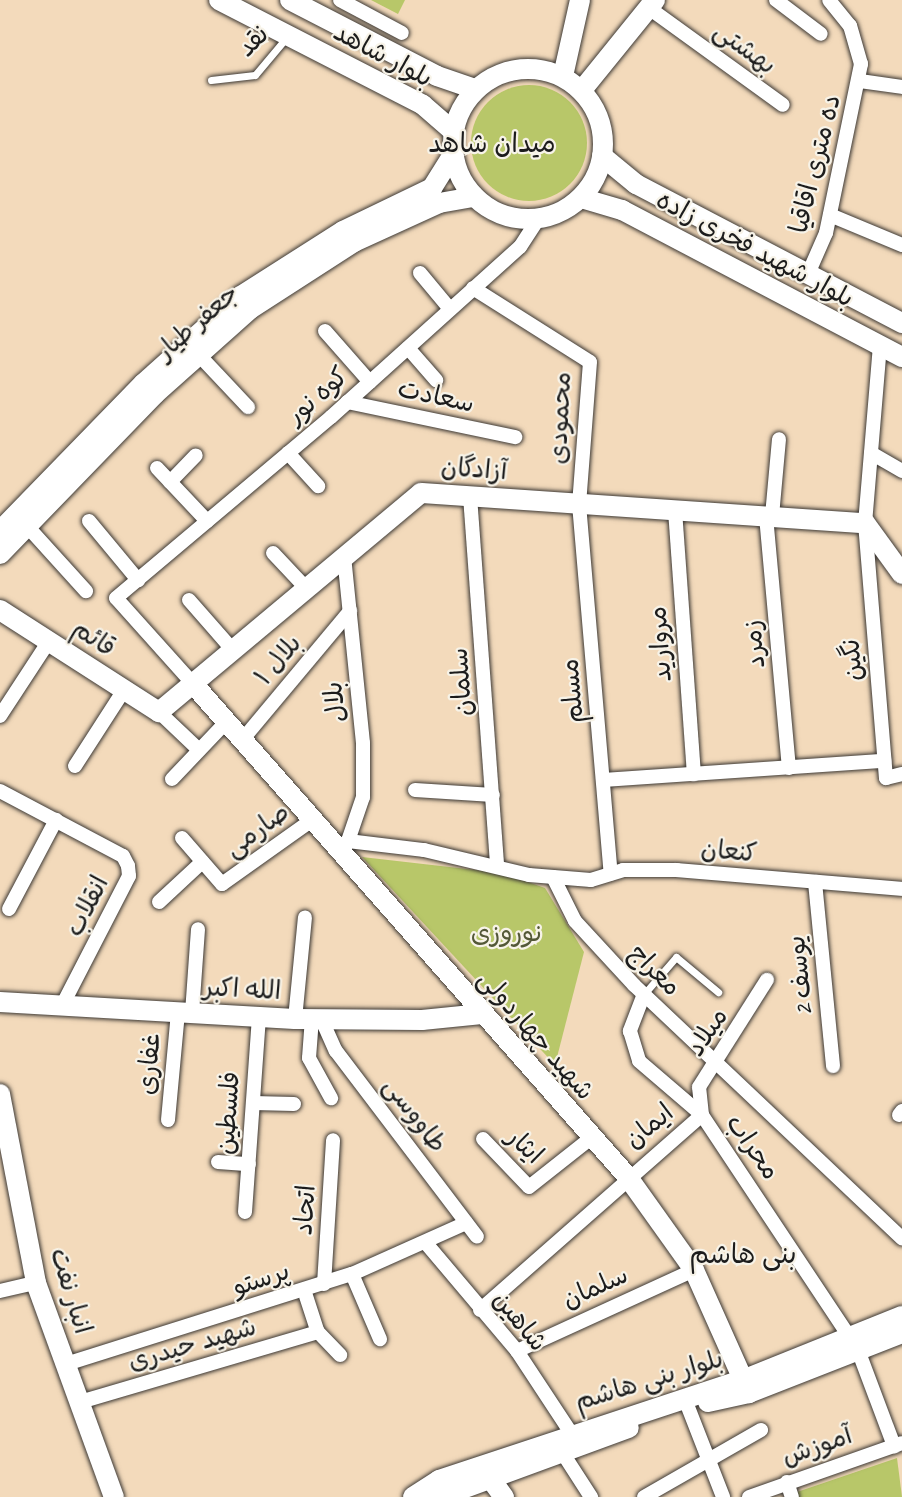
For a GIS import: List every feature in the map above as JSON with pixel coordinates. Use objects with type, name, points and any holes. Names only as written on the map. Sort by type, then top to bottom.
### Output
[{"type":"street","name":"بلوار شاهد","points":[[219,0],[423,105],[453,131]]},
{"type":"street","name":"بلوار شاهد","points":[[290,0],[437,76],[475,89]]},
{"type":"street","points":[[340,0],[402,33]]},
{"type":"street","points":[[563,76],[580,0]]},
{"type":"street","points":[[776,0],[821,34]]},
{"type":"street","name":"ده متری اقاقیا","points":[[808,274],[830,215],[860,81],[861,64],[850,26],[829,0]]},
{"type":"street","points":[[582,90],[652,4]]},
{"type":"street","name":"بهشتی","points":[[652,4],[783,105]]},
{"type":"street","points":[[517,69],[563,76],[582,90],[599,121],[602,156],[581,198],[539,218],[515,218],[474,197],[453,155],[453,131],[475,89],[517,69]]},
{"type":"street","points":[[860,81],[902,87]]},
{"type":"street","name":"جعفر طیار","points":[[0,554],[198,354],[250,309],[348,236],[432,188],[453,155]]},
{"type":"street","name":"بلوار شهید فخری زاده","points":[[602,156],[636,184],[902,323]]},
{"type":"street","name":"جعفر طیار","points":[[0,531],[202,328],[285,265],[348,236],[439,203],[474,197]]},
{"type":"street","name":"بلوار شهید فخری زاده","points":[[581,198],[622,210],[902,357]]},
{"type":"street","points":[[830,215],[902,245]]},
{"type":"street","name":"کوه نور","points":[[195,686],[116,598],[408,348],[520,247],[539,218]]},
{"type":"street","points":[[420,273],[450,309]]},
{"type":"street","name":"محمودی","points":[[473,288],[590,362],[579,504]]},
{"type":"street","points":[[325,331],[370,382]]},
{"type":"street","points":[[880,345],[865,523],[902,574]]},
{"type":"street","points":[[408,348],[436,380]]},
{"type":"street","points":[[198,354],[249,407]]},
{"type":"street","name":"سعادت","points":[[347,402],[515,437]]},
{"type":"street","name":"زمرد","points":[[779,440],[769,516],[789,768]]},
{"type":"street","points":[[288,453],[318,486]]},
{"type":"street","points":[[871,453],[902,471]]},
{"type":"street","points":[[170,482],[196,455]]},
{"type":"street","points":[[157,468],[207,521]]},
{"type":"street","name":"آزادگان","points":[[159,712],[195,686],[231,648],[421,493],[865,523]]},
{"type":"street","name":"سلمان","points":[[470,496],[497,865]]},
{"type":"street","name":"مسلم","points":[[579,504],[611,874]]},
{"type":"street","name":"مروارید","points":[[675,510],[694,774]]},
{"type":"street","points":[[89,521],[138,580]]},
{"type":"street","name":"نگین","points":[[865,523],[884,761]]},
{"type":"street","points":[[27,526],[86,591]]},
{"type":"street","points":[[273,553],[305,587]]},
{"type":"street","name":"بلال","points":[[342,845],[363,797],[344,556]]},
{"type":"street","points":[[189,600],[231,648]]},
{"type":"street","name":"قائم","points":[[0,610],[159,712]]},
{"type":"street","name":"بلال ۱","points":[[243,740],[350,611]]},
{"type":"street","points":[[0,716],[49,641]]},
{"type":"street","name":"شهید چهاردولی","points":[[195,686],[312,820],[342,845],[482,1014],[627,1176],[694,1270],[747,1386]]},
{"type":"street","points":[[75,766],[124,690]]},
{"type":"street","points":[[159,712],[199,750]]},
{"type":"street","points":[[172,779],[226,722]]},
{"type":"street","points":[[603,780],[884,761],[886,778],[902,774]]},
{"type":"street","points":[[415,790],[493,795]]},
{"type":"street","name":"انقلاب","points":[[0,791],[123,856],[129,871],[63,1004]]},
{"type":"street","points":[[9,909],[56,820]]},
{"type":"street","name":"صارمی","points":[[182,838],[218,882],[227,882],[312,820]]},
{"type":"street","points":[[342,845],[497,865],[553,877]]},
{"type":"street","points":[[159,902],[202,862]]},
{"type":"street","name":"کنعان","points":[[553,877],[591,880],[611,874],[677,870],[902,889]]},
{"type":"street","name":"معراج","points":[[553,877],[575,921],[644,994],[899,1233]]},
{"type":"street","name":"یوسف 2","points":[[815,882],[833,1066]]},
{"type":"street","points":[[305,917],[310,1018],[309,1058],[331,1098]]},
{"type":"street","name":"غفاری","points":[[168,1120],[198,929]]},
{"type":"street","name":"میلاد","points":[[702,1115],[699,1087],[767,980]]},
{"type":"street","name":"محراب","points":[[644,994],[630,1031],[639,1061],[702,1115],[853,1342],[898,1445]]},
{"type":"street","name":"الله اکبر","points":[[0,1002],[63,1004],[259,1018],[422,1020],[482,1014]]},
{"type":"street","name":"فلسطین","points":[[245,1212],[259,1018]]},
{"type":"street","name":"طاووسی","points":[[310,1018],[477,1238]]},
{"type":"street","name":"انبار نفت","points":[[0,1094],[36,1283],[114,1497]]},
{"type":"street","points":[[253,1103],[294,1104]]},
{"type":"street","name":"ایمان","points":[[627,1176],[702,1115]]},
{"type":"street","name":"ایثار","points":[[483,1139],[530,1187],[591,1138]]},
{"type":"street","name":"اتحاد","points":[[324,1284],[333,1140]]},
{"type":"street","points":[[218,1162],[249,1164]]},
{"type":"street","points":[[480,1310],[627,1176]]},
{"type":"street","name":"پرستو","points":[[66,1364],[324,1284],[352,1274],[466,1223]]},
{"type":"street","name":"شاهین","points":[[426,1242],[480,1310],[517,1351],[571,1433]]},
{"type":"street","name":"سلمان","points":[[517,1351],[694,1270]]},
{"type":"street","points":[[352,1274],[380,1340]]},
{"type":"street","points":[[0,1291],[36,1283]]},
{"type":"street","points":[[306,1296],[318,1332],[340,1355]]},
{"type":"street","name":"بلوار بنی هاشم","points":[[440,1497],[486,1485],[562,1452],[747,1386],[853,1342],[902,1316]]},
{"type":"street","name":"شهید حیدری","points":[[80,1402],[318,1332]]},
{"type":"street","name":"بلوار بنی هاشم","points":[[853,1342],[902,1333]]},
{"type":"street","name":"بلوار بنی هاشم","points":[[413,1497],[439,1480],[571,1433],[747,1386]]},
{"type":"street","points":[[688,1407],[723,1497]]},
{"type":"street","points":[[644,1497],[707,1457],[761,1430]]},
{"type":"street","name":"آموزش","points":[[749,1497],[898,1445]]},
{"type":"street","points":[[562,1452],[591,1497]]},
{"type":"street","points":[[787,1482],[792,1497]]},
{"type":"street","points":[[486,1485],[504,1497]]},
{"type":"lane","name":"نقد","points":[[211,81],[255,75],[288,36]]},
{"type":"lane","points":[[644,994],[676,957],[718,992]]},
{"type":"green space","points":[[371,0],[405,0],[398,14]]},
{"type":"green space","points":[[529,85],[551,90],[570,102],[582,121],[587,143],[582,165],[570,184],[551,196],[529,201],[507,196],[488,184],[476,165],[471,143],[476,121],[488,102],[507,90]]},
{"type":"green space","name":"نوروزی","points":[[362,857],[502,873],[545,888],[584,952],[555,1065]]},
{"type":"green space","points":[[897,1458],[902,1497],[799,1497],[797,1492]]},
{"type":"district","name":"میدان شاهد","points":[[492,144]]},
{"type":"district","name":"بنی هاشم","points":[[743,1255]]}]
